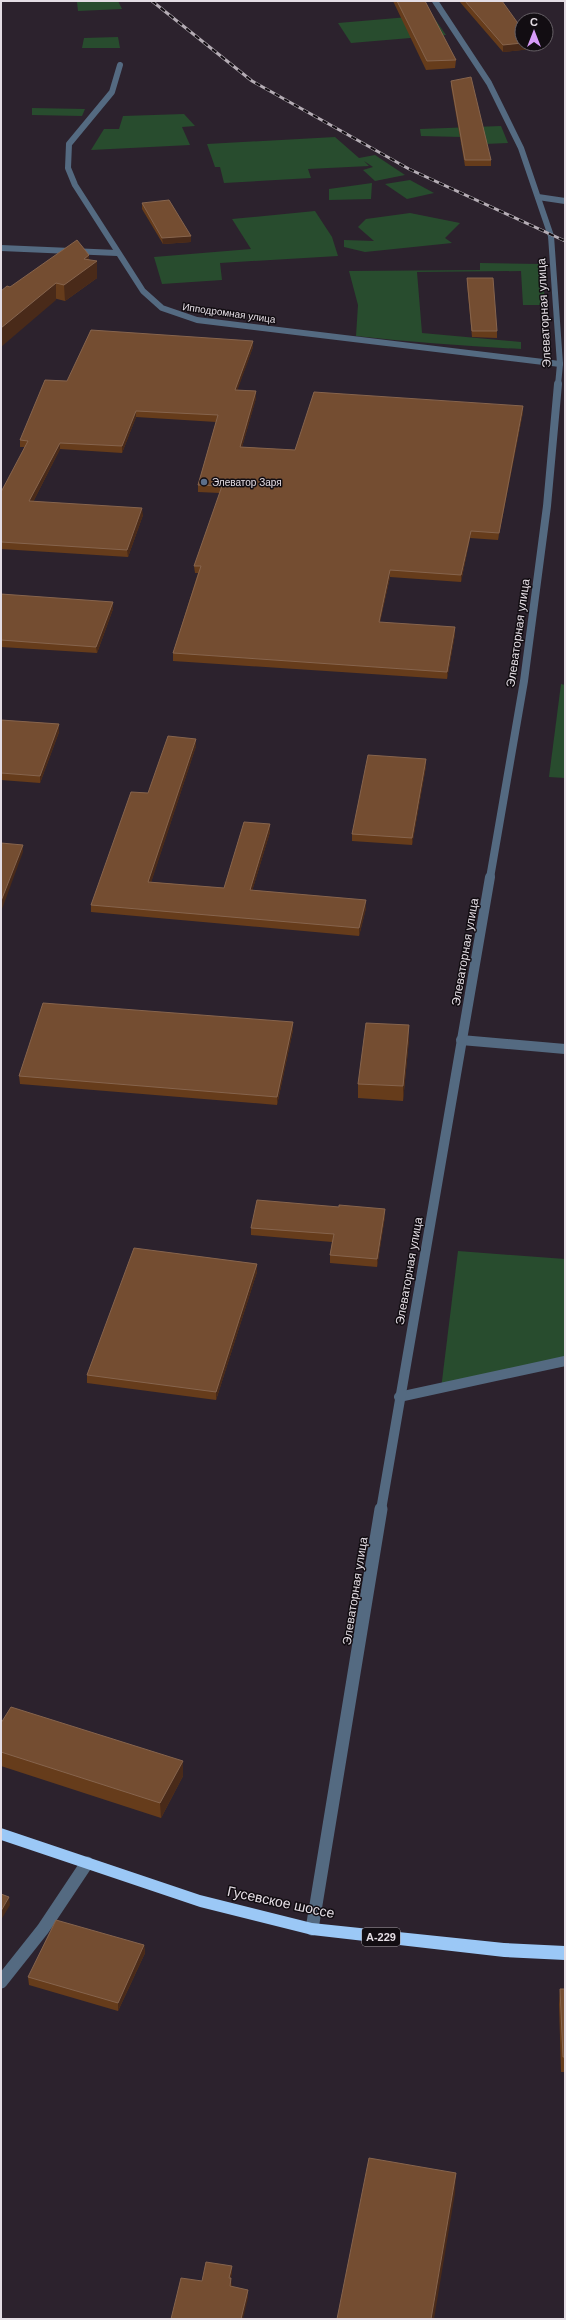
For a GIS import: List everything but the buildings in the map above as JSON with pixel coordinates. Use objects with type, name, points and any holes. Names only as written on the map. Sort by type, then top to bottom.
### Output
[{"type":"highway","name":"Гусевское шоссе","points":[[1,1834],[200,1901],[312,1929],[504,1950],[565,1953]]},
{"type":"street","name":"Элеваторная улица","points":[[312,1929],[399,1397],[524,681],[548,506],[560,364],[551,236],[521,148],[489,83],[435,1]]},
{"type":"street","name":"Ипподромная улица","points":[[120,65],[112,92],[76,134],[69,144],[66,155],[68,168],[76,185],[117,253],[146,297],[172,314],[197,320],[560,364]]},
{"type":"street","points":[[538,198],[565,201]]},
{"type":"street","points":[[1,248],[117,253]]},
{"type":"street","points":[[461,1040],[565,1049]]},
{"type":"street","points":[[399,1397],[565,1361]]},
{"type":"street","points":[[1,1982],[43,1929],[87,1863]]},
{"type":"green space","points":[[118,1],[122,9],[78,11],[77,2]]},
{"type":"green space","points":[[432,15],[446,35],[351,43],[338,23]]},
{"type":"green space","points":[[118,37],[120,48],[82,48],[84,38]]},
{"type":"green space","points":[[32,108],[85,109],[82,116],[32,115]]},
{"type":"green space","points":[[184,114],[195,126],[182,127],[190,145],[91,150],[104,129],[119,129],[123,116]]},
{"type":"green space","points":[[501,126],[508,143],[461,145],[462,137],[421,136],[420,129]]},
{"type":"green space","points":[[335,137],[359,158],[375,155],[405,175],[375,181],[363,170],[373,167],[364,161],[369,166],[308,169],[311,178],[224,183],[220,167],[215,167],[207,144]]},
{"type":"green space","points":[[410,180],[434,193],[407,199],[385,184]]},
{"type":"green space","points":[[372,183],[371,199],[329,200],[329,189]]},
{"type":"green space","points":[[315,211],[332,237],[338,256],[220,263],[222,280],[162,284],[154,257],[251,249],[232,219]]},
{"type":"green space","points":[[410,213],[460,223],[445,238],[452,243],[365,252],[344,247],[344,240],[374,241],[358,227],[366,219]]},
{"type":"green space","points":[[480,263],[540,264],[546,305],[523,305],[521,271],[417,272],[422,333],[521,342],[521,349],[438,344],[356,336],[358,305],[349,271],[480,270]]},
{"type":"green space","points":[[561,684],[565,685],[565,778],[549,777]]},
{"type":"green space","points":[[458,1251],[565,1259],[565,1366],[441,1389]]},
{"type":"railway","points":[[152,1],[252,81],[409,169],[565,241]]},
{"type":"place","name":"Элеватор Заря","points":[[204,482]]}]
